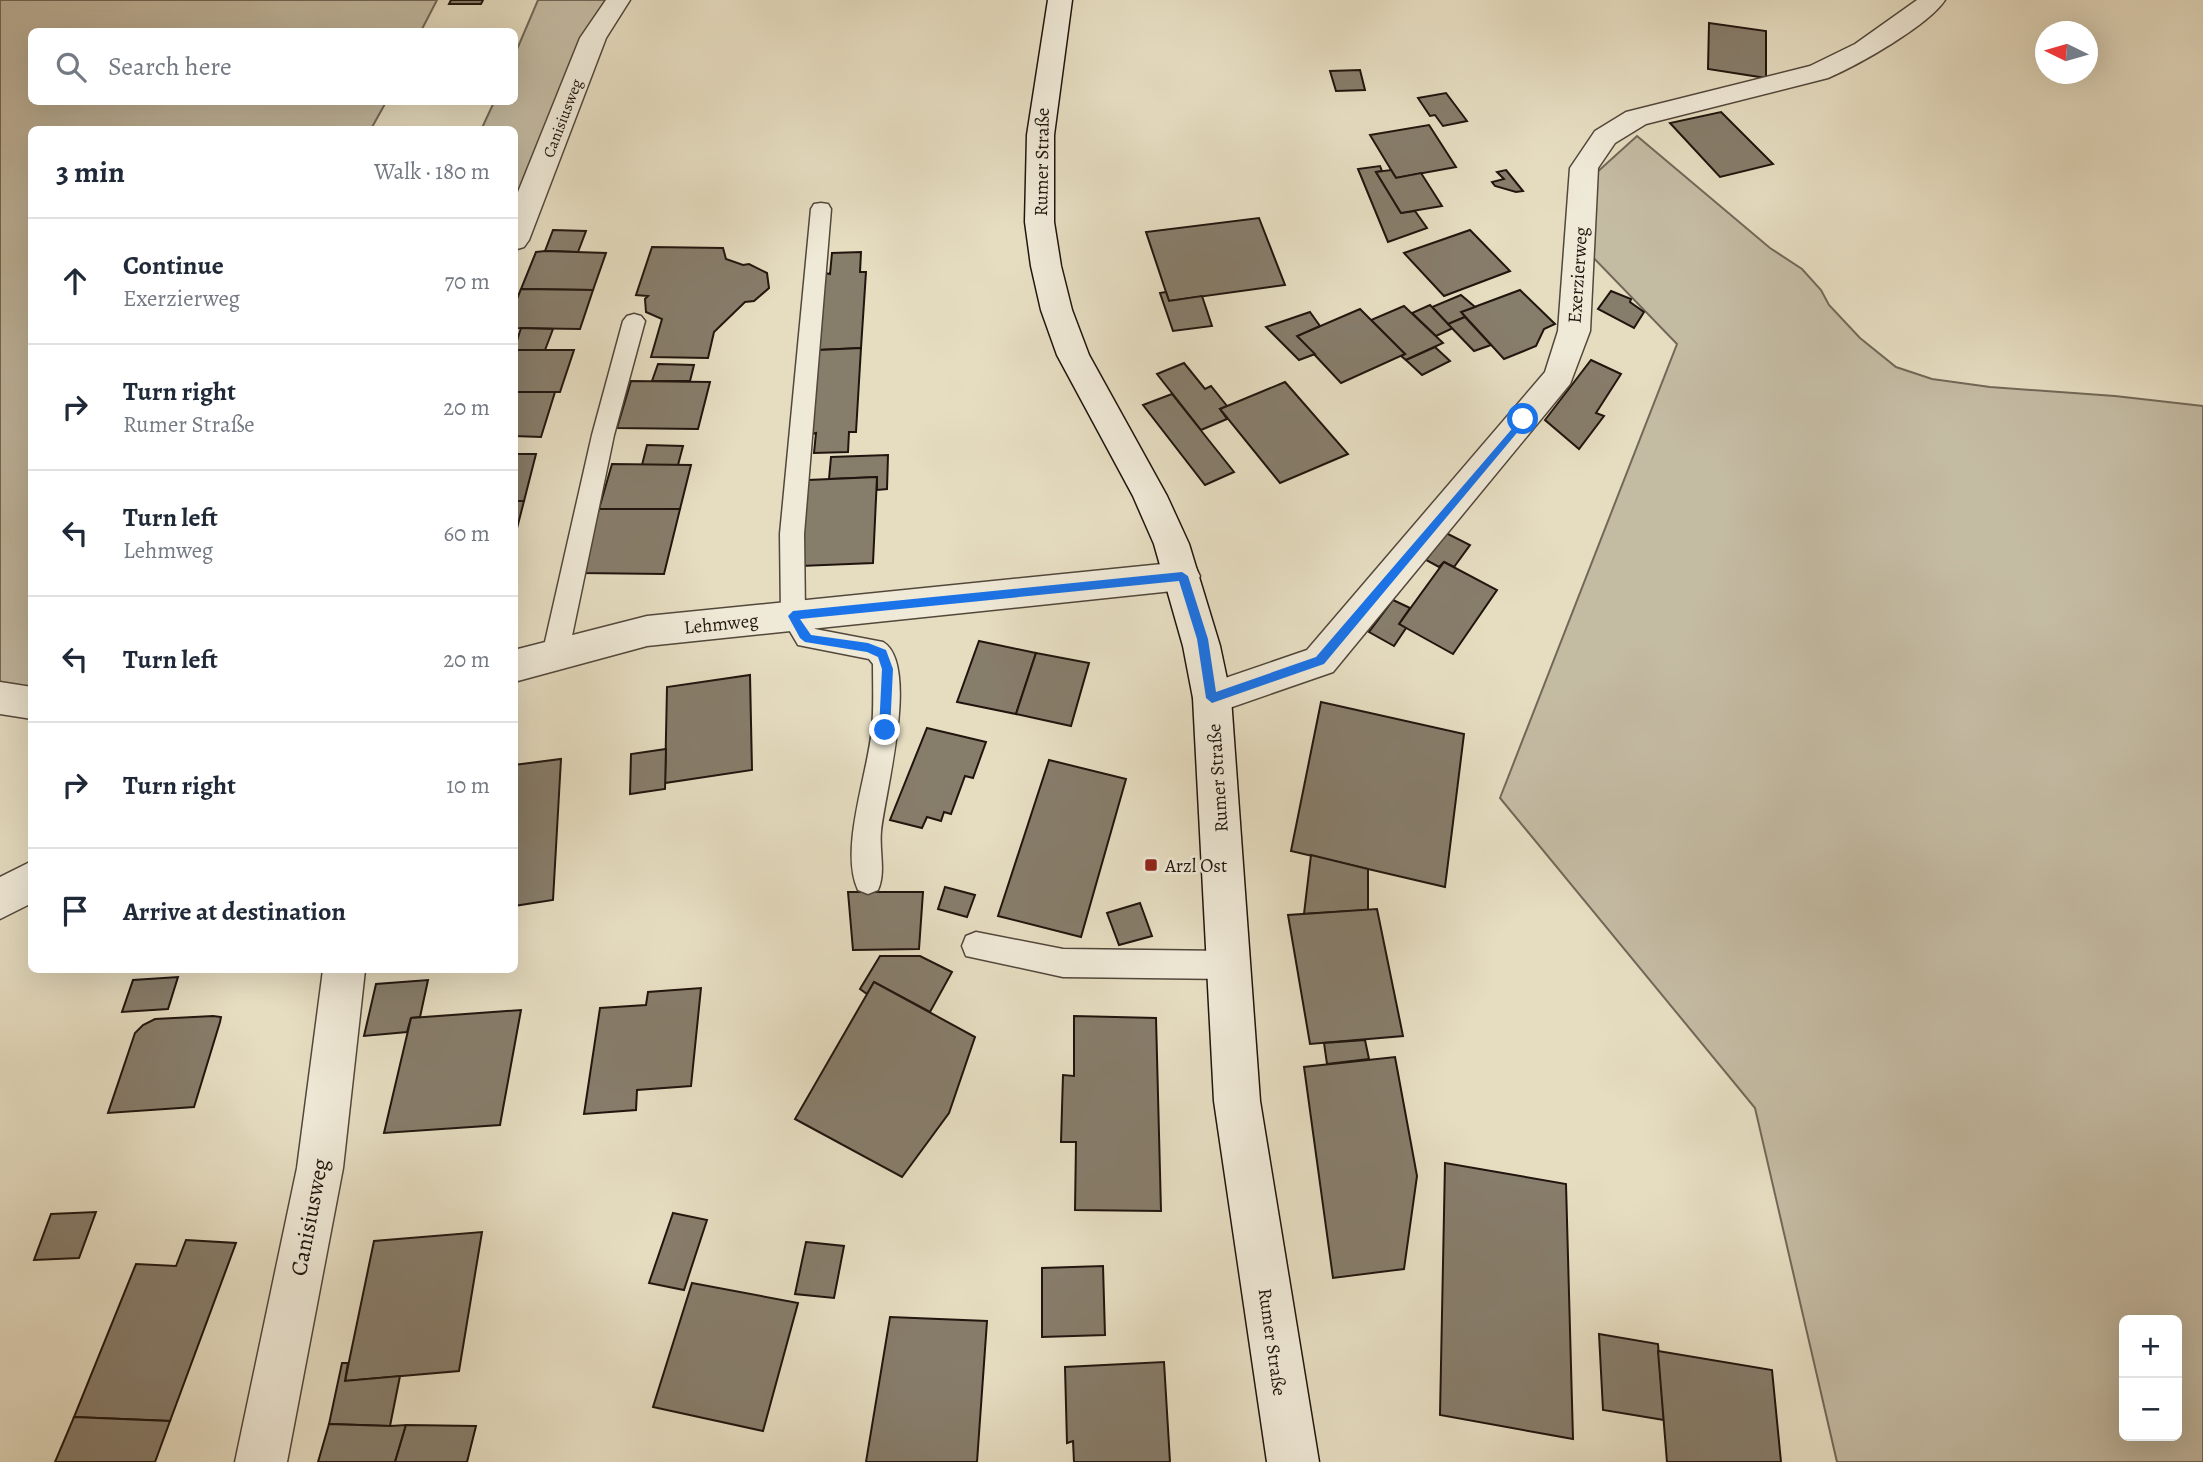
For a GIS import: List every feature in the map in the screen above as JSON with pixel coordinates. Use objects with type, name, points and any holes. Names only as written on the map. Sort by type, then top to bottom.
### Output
[{"type":"street","name":"Canisiusweg","points":[[518,230],[593,38],[618,0]]},
{"type":"street","name":"Rumer Straße","points":[[1060,0],[1043,93],[1038,145],[1038,199],[1049,274],[1073,355],[1151,498],[1182,576],[1202,639],[1212,698],[1237,1101],[1293,1462]]},
{"type":"street","name":"Exerzierweg","points":[[1212,698],[1320,661],[1559,376],[1574,331],[1584,168],[1605,137],[1636,118],[1819,72],[1846,61],[1872,46],[1933,0]]},
{"type":"street","name":"Lehmweg","points":[[518,665],[648,631],[1182,576]]},
{"type":"street","points":[[0,698],[28,702]]},
{"type":"street","points":[[0,901],[28,883]]},
{"type":"street","name":"Canisiusweg","points":[[261,1462],[320,1168],[344,973]]},
{"type":"lane","points":[[821,209],[794,494],[793,616],[807,638],[874,649],[882,654],[886,664],[885,730],[867,833],[868,881]]},
{"type":"lane","points":[[555,655],[603,435],[634,321]]},
{"type":"lane","points":[[976,946],[1063,963],[1228,965]]},
{"type":"shaded area","points":[[0,0],[437,0],[423,28],[28,28],[28,105],[384,105],[373,126],[28,126],[28,695],[0,690]]},
{"type":"shaded area","points":[[538,0],[606,0],[518,219],[518,126],[483,126],[493,105],[518,105],[518,47]]},
{"type":"shaded area","points":[[1637,136],[1770,248],[1802,269],[1821,290],[1829,305],[1860,338],[1896,367],[1932,379],[1990,387],[2115,396],[2203,406],[2203,1462],[1837,1462],[1755,1108],[1500,798],[1677,344],[1584,248],[1595,174]]},
{"type":"building","points":[[451,0],[483,0],[481,4],[449,4]]},
{"type":"building","points":[[1709,23],[1766,31],[1766,78],[1708,69]]},
{"type":"building","points":[[1360,70],[1365,90],[1336,91],[1330,71]]},
{"type":"building","points":[[1446,93],[1467,121],[1443,126],[1435,115],[1430,116],[1418,98]]},
{"type":"building","points":[[1721,112],[1773,164],[1720,177],[1670,123]]},
{"type":"building","points":[[1429,125],[1456,167],[1396,178],[1370,135]]},
{"type":"building","points":[[1380,166],[1382,171],[1376,172],[1401,213],[1415,211],[1427,228],[1388,242],[1358,169]]},
{"type":"building","points":[[1391,170],[1396,178],[1421,173],[1442,206],[1401,213],[1376,172]]},
{"type":"building","points":[[1506,170],[1523,191],[1516,192],[1495,186],[1492,182],[1504,179],[1497,172]]},
{"type":"building","points":[[1259,218],[1285,285],[1169,301],[1146,232]]},
{"type":"building","points":[[553,230],[586,231],[578,252],[545,251]]},
{"type":"building","points":[[1470,230],[1510,271],[1444,296],[1404,253]]},
{"type":"building","points":[[652,247],[723,248],[726,259],[743,265],[749,264],[767,273],[769,288],[754,301],[745,302],[714,332],[708,358],[651,357],[662,319],[646,312],[645,299],[648,296],[636,295]]},
{"type":"building","points":[[536,252],[606,253],[593,290],[521,289]]},
{"type":"building","points":[[861,252],[860,272],[866,272],[861,348],[818,350],[825,273],[830,274],[832,253]]},
{"type":"building","points":[[521,289],[593,290],[580,329],[518,328],[518,296]]},
{"type":"building","points":[[1520,290],[1555,324],[1544,329],[1536,346],[1504,359],[1461,312]]},
{"type":"building","points":[[1611,291],[1631,299],[1630,302],[1644,312],[1634,328],[1598,309]]},
{"type":"building","points":[[1166,292],[1169,301],[1202,296],[1212,326],[1173,331],[1160,293]]},
{"type":"building","points":[[1461,295],[1475,307],[1461,312],[1465,317],[1448,324],[1432,307]]},
{"type":"building","points":[[1430,305],[1453,328],[1436,336],[1412,313]]},
{"type":"building","points":[[1404,306],[1443,343],[1406,360],[1401,356],[1405,354],[1371,320]]},
{"type":"building","points":[[1360,309],[1405,354],[1341,383],[1297,336]]},
{"type":"building","points":[[1310,312],[1320,326],[1297,336],[1315,354],[1299,360],[1266,327]]},
{"type":"building","points":[[1465,317],[1491,345],[1474,351],[1448,324]]},
{"type":"building","points":[[521,328],[553,329],[545,350],[518,350]]},
{"type":"building","points":[[1435,347],[1450,361],[1422,375],[1406,360]]},
{"type":"building","points":[[861,348],[856,432],[849,432],[848,452],[814,453],[816,433],[811,434],[818,350]]},
{"type":"building","points":[[518,350],[574,350],[560,392],[518,392]]},
{"type":"building","points":[[1591,360],[1621,374],[1596,413],[1604,416],[1579,449],[1545,420]]},
{"type":"building","points":[[1184,363],[1205,389],[1211,386],[1227,406],[1220,409],[1227,419],[1201,430],[1157,374]]},
{"type":"building","points":[[658,364],[694,365],[690,381],[652,381]]},
{"type":"building","points":[[631,381],[710,382],[698,429],[617,428]]},
{"type":"building","points":[[1285,382],[1348,454],[1280,483],[1220,409]]},
{"type":"building","points":[[518,392],[555,392],[541,437],[518,436]]},
{"type":"building","points":[[1172,394],[1234,472],[1205,485],[1143,405]]},
{"type":"building","points":[[647,445],[683,446],[678,465],[642,465]]},
{"type":"building","points":[[518,454],[536,454],[524,501],[518,501]]},
{"type":"building","points":[[888,455],[887,489],[877,490],[877,477],[829,479],[831,457]]},
{"type":"building","points":[[612,464],[691,465],[680,509],[599,509]]},
{"type":"building","points":[[877,477],[873,563],[801,566],[808,480]]},
{"type":"building","points":[[518,501],[524,501],[518,524]]},
{"type":"building","points":[[599,509],[680,509],[664,574],[580,573]]},
{"type":"building","points":[[1446,533],[1470,545],[1454,567],[1444,562],[1439,567],[1426,560]]},
{"type":"building","points":[[1444,562],[1497,590],[1453,654],[1399,624]]},
{"type":"building","points":[[1393,600],[1410,608],[1399,624],[1406,628],[1394,646],[1369,632]]},
{"type":"building","points":[[979,641],[1036,653],[1016,714],[957,702]]},
{"type":"building","points":[[1036,653],[1089,663],[1071,726],[1016,714]]},
{"type":"building","points":[[750,675],[752,770],[665,783],[667,687]]},
{"type":"building","points":[[1321,702],[1464,734],[1445,887],[1291,851]]},
{"type":"building","points":[[927,728],[986,742],[973,778],[965,776],[951,814],[944,812],[941,821],[927,817],[922,828],[890,820]]},
{"type":"building","points":[[666,749],[665,789],[630,794],[631,754]]},
{"type":"building","points":[[561,759],[553,900],[518,905],[518,764]]},
{"type":"building","points":[[1049,760],[1126,779],[1081,937],[998,916]]},
{"type":"building","points":[[1311,855],[1368,869],[1368,910],[1304,914]]},
{"type":"building","points":[[945,887],[975,895],[967,917],[938,909]]},
{"type":"building","points":[[848,892],[923,892],[919,949],[853,950]]},
{"type":"building","points":[[1140,903],[1152,936],[1119,945],[1107,913]]},
{"type":"building","points":[[1377,909],[1403,1036],[1310,1044],[1288,915]]},
{"type":"building","points":[[880,956],[920,956],[952,972],[930,1012],[874,982],[867,994],[860,989]]},
{"type":"building","points":[[178,977],[168,1009],[122,1012],[133,980]]},
{"type":"building","points":[[428,980],[420,1017],[411,1018],[407,1032],[364,1036],[376,984]]},
{"type":"building","points":[[874,982],[975,1037],[949,1113],[902,1177],[795,1119]]},
{"type":"building","points":[[701,988],[691,1086],[637,1090],[636,1110],[584,1114],[600,1008],[646,1005],[648,992]]},
{"type":"building","points":[[521,1010],[500,1125],[384,1133],[411,1018]]},
{"type":"building","points":[[1074,1016],[1156,1018],[1161,1211],[1075,1210],[1076,1142],[1061,1142],[1063,1075],[1074,1076]]},
{"type":"building","points":[[221,1017],[220,1022],[194,1107],[108,1113],[135,1033],[143,1025],[155,1019]]},
{"type":"building","points":[[1365,1040],[1369,1059],[1327,1064],[1324,1043]]},
{"type":"building","points":[[1395,1057],[1417,1176],[1404,1269],[1333,1278],[1304,1067]]},
{"type":"building","points":[[1445,1163],[1566,1184],[1573,1439],[1440,1415]]},
{"type":"building","points":[[96,1212],[79,1258],[34,1260],[51,1214]]},
{"type":"building","points":[[673,1213],[707,1220],[684,1290],[649,1283]]},
{"type":"building","points":[[482,1232],[459,1371],[345,1381],[374,1241]]},
{"type":"building","points":[[186,1240],[236,1243],[170,1421],[74,1417],[136,1264],[176,1266]]},
{"type":"building","points":[[806,1242],[844,1246],[834,1298],[795,1294]]},
{"type":"building","points":[[1103,1266],[1105,1335],[1042,1337],[1042,1268]]},
{"type":"building","points":[[692,1283],[798,1303],[763,1431],[653,1407]]},
{"type":"building","points":[[890,1317],[987,1321],[977,1462],[866,1462]]},
{"type":"building","points":[[1599,1334],[1658,1344],[1664,1420],[1603,1410]]},
{"type":"building","points":[[1658,1351],[1772,1370],[1781,1462],[1667,1462]]},
{"type":"building","points":[[1164,1362],[1170,1462],[1074,1462],[1073,1441],[1067,1443],[1065,1367]]},
{"type":"building","points":[[342,1363],[348,1363],[345,1381],[400,1376],[390,1426],[329,1424]]},
{"type":"building","points":[[74,1417],[170,1421],[155,1462],[55,1462]]},
{"type":"building","points":[[329,1424],[406,1425],[395,1462],[318,1462]]},
{"type":"building","points":[[406,1425],[476,1426],[467,1462],[395,1462]]},
{"type":"place","name":"Arzl Ost","points":[[1151,865]]},
{"type":"route","points":[[885,730],[888,669],[882,654],[874,649],[809,639],[793,616],[1182,576],[1202,639],[1212,698],[1320,661],[1523,419]]}]
